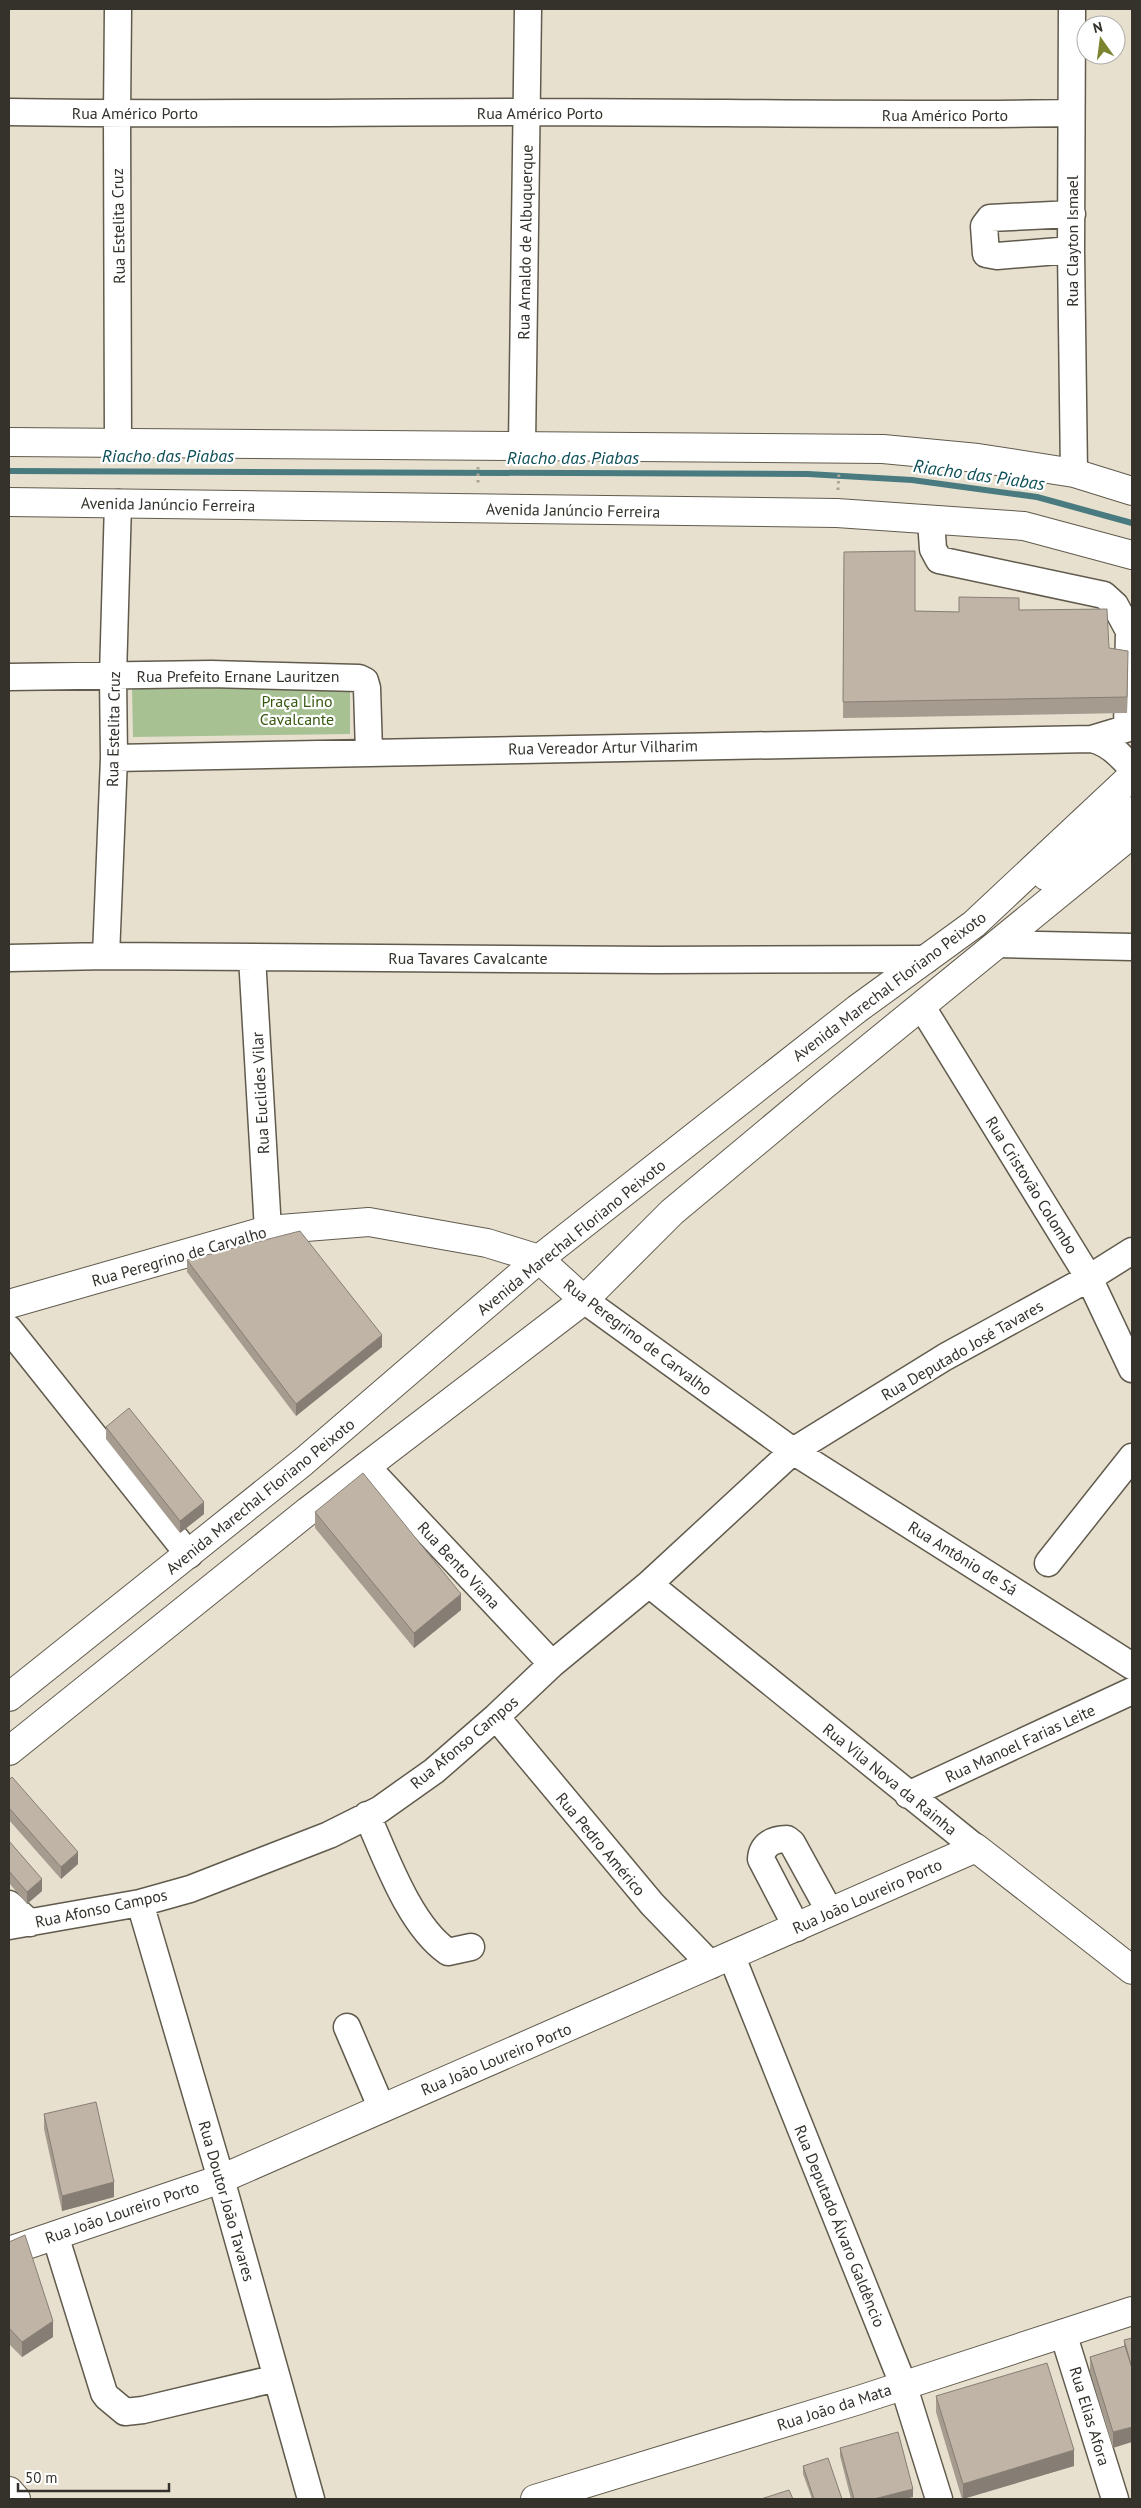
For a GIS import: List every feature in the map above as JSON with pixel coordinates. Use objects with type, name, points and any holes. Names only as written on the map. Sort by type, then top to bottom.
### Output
[{"type":"main road","points":[[9,442],[883,449],[978,458],[1074,473],[1132,491]]},
{"type":"main road","name":"Avenida Janúncio Ferreira","points":[[9,502],[837,513],[1024,526],[1128,556]]},
{"type":"main road","name":"Avenida Marechal Floriano Peixoto","points":[[9,1697],[189,1555],[424,1360],[539,1259],[857,1009],[974,924],[1131,774]]},
{"type":"main road","points":[[974,924],[1064,864],[1132,811]]},
{"type":"main road","name":"Avenida Marechal Floriano Peixoto","points":[[9,1751],[366,1466],[584,1300],[672,1212],[1132,834]]},
{"type":"main road","name":"Rua Peregrino de Carvalho","points":[[9,1304],[268,1230],[369,1222],[487,1243],[539,1259],[584,1300]]},
{"type":"main road","name":"Rua João Loureiro Porto","points":[[9,2250],[221,2179],[976,1848]]},
{"type":"main road","name":"Rua Vila Nova da Rainha","points":[[976,1848],[1132,1970]]},
{"type":"main road","name":"Rua João da Mata","points":[[592,2499],[906,2392],[1066,2341],[1132,2311]]},
{"type":"main road","name":"Rua João da Mata","points":[[1066,2341],[1132,2329]]},
{"type":"main road","name":"Rua João da Mata","points":[[534,2499],[906,2392]]},
{"type":"main road","points":[[9,2491],[16,2499]]},
{"type":"street","name":"Rua Estelita Cruz","points":[[118,9],[116,114],[118,443]]},
{"type":"street","name":"Rua Arnaldo de Albuquerque","points":[[522,445],[528,9]]},
{"type":"street","name":"Rua Clayton Ismael","points":[[1072,9],[1071,250],[1074,473]]},
{"type":"street","name":"Rua Américo Porto","points":[[9,112],[116,114],[528,112],[896,116],[1071,113]]},
{"type":"street","points":[[1071,250],[997,256],[986,254],[984,226],[990,218],[1072,214]]},
{"type":"street","name":"Rua Estelita Cruz","points":[[106,956],[114,758],[118,503]]},
{"type":"street","points":[[931,520],[933,549],[939,560],[1104,595],[1115,605],[1129,631],[1130,728]]},
{"type":"street","name":"Rua Prefeito Ernane Lauritzen","points":[[9,677],[211,674],[359,678],[365,681],[367,688],[369,752]]},
{"type":"street","name":"Rua Vereador Artur Vilharim","points":[[114,758],[1092,738],[1130,728]]},
{"type":"street","name":"Rua Vereador Artur Vilharim","points":[[1092,738],[1103,742],[1114,750],[1131,774]]},
{"type":"street","points":[[998,944],[1132,947]]},
{"type":"street","name":"Rua Tavares Cavalcante","points":[[9,958],[106,956],[762,960],[927,958]]},
{"type":"street","name":"Rua Euclides Vilar","points":[[252,957],[268,1230]]},
{"type":"street","name":"Rua Cristovão Colombo","points":[[922,1007],[1089,1278],[1132,1369]]},
{"type":"street","name":"Rua Deputado José Tavares","points":[[793,1451],[946,1357],[1089,1278],[1132,1251]]},
{"type":"street","name":"Rua Peregrino de Carvalho","points":[[584,1300],[793,1451]]},
{"type":"street","points":[[9,1329],[189,1555]]},
{"type":"street","name":"Rua Afonso Campos","points":[[20,1925],[140,1903],[215,1879],[328,1835],[368,1816],[434,1771],[496,1717],[552,1664],[649,1584],[793,1451]]},
{"type":"street","name":"Rua Antônio de Sá","points":[[793,1451],[1132,1666]]},
{"type":"street","points":[[1048,1564],[1132,1457]]},
{"type":"street","name":"Rua Bento Viana","points":[[366,1466],[552,1664]]},
{"type":"street","name":"Rua Vila Nova da Rainha","points":[[649,1584],[976,1848]]},
{"type":"street","name":"Rua Manoel Farias Leite","points":[[908,1794],[1132,1691]]},
{"type":"street","name":"Rua Pedro Américo","points":[[496,1717],[652,1904],[721,1961]]},
{"type":"street","points":[[368,1816],[401,1892],[434,1943],[448,1952],[471,1947]]},
{"type":"street","points":[[797,1928],[761,1859],[762,1851],[769,1843],[778,1839],[787,1839],[792,1843],[830,1912]]},
{"type":"street","name":"Rua Doutor João Tavares","points":[[140,1903],[221,2179],[311,2499]]},
{"type":"street","points":[[9,1904],[20,1925]]},
{"type":"street","name":"Rua Deputado Álvaro Galdêncio","points":[[721,1961],[906,2392],[939,2499]]},
{"type":"street","points":[[347,2027],[382,2109]]},
{"type":"street","points":[[55,2234],[104,2393],[107,2398],[125,2412],[143,2410],[277,2378]]},
{"type":"street","name":"Rua Elias Afora","points":[[1066,2341],[1115,2499]]},
{"type":"path","points":[[477,460],[478,487]]},
{"type":"path","points":[[838,492],[839,465]]},
{"type":"green space","name":"Praça Lino Cavalcante","points":[[350,684],[350,734],[133,737],[132,688]]},
{"type":"building","points":[[915,551],[915,611],[959,612],[959,597],[1019,598],[1019,610],[1107,609],[1109,648],[1128,651],[1127,697],[843,702],[844,552]]},
{"type":"building","points":[[300,1231],[382,1335],[296,1404],[187,1260]]},
{"type":"building","points":[[129,1408],[204,1502],[180,1521],[106,1427]]},
{"type":"building","points":[[363,1473],[461,1594],[414,1633],[315,1512]]},
{"type":"building","points":[[12,1777],[78,1852],[61,1867],[9,1808],[9,1780]]},
{"type":"building","points":[[9,1841],[42,1879],[27,1892],[9,1871]]},
{"type":"building","points":[[96,2102],[114,2182],[62,2196],[44,2114]]},
{"type":"building","points":[[25,2235],[53,2321],[22,2342],[9,2328],[9,2242]]},
{"type":"building","points":[[1132,2338],[1132,2368],[1124,2340]]},
{"type":"building","points":[[1125,2346],[1132,2368],[1132,2427],[1113,2432],[1090,2357]]},
{"type":"building","points":[[1047,2363],[1074,2450],[963,2484],[936,2396]]},
{"type":"building","points":[[898,2432],[913,2489],[874,2499],[854,2499],[840,2448]]},
{"type":"building","points":[[828,2458],[842,2499],[814,2499],[803,2466]]},
{"type":"building","points":[[789,2490],[793,2499],[761,2499]]},
{"type":"waterway","name":"Riacho das Piabas","points":[[9,471],[808,474],[912,480],[1037,497],[1132,523]]}]
